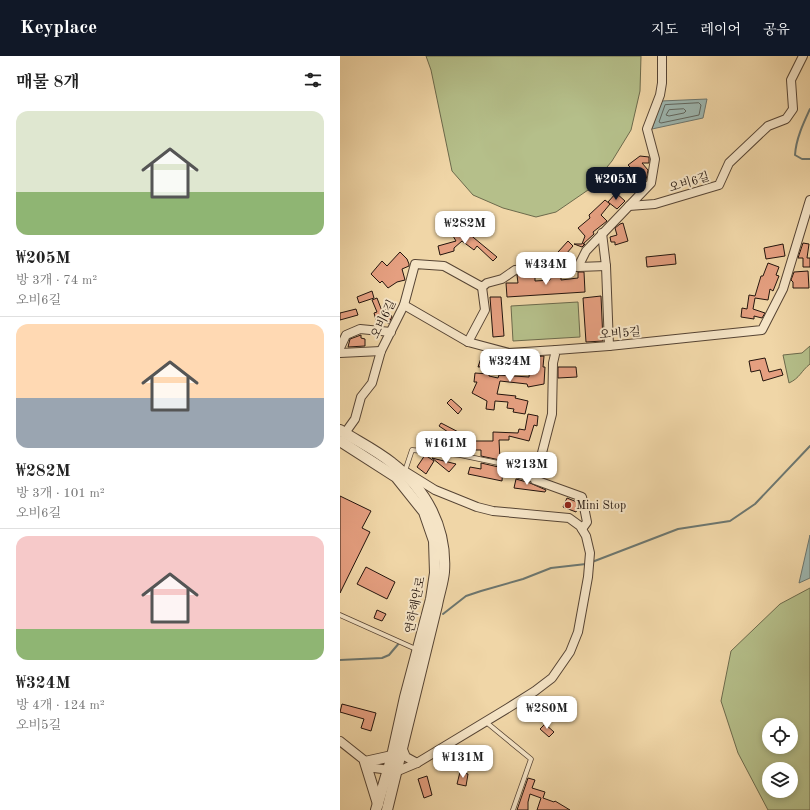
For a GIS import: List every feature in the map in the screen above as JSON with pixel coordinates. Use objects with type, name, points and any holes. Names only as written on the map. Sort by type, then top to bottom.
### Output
[{"type":"street","points":[[578,267],[586,251],[651,183],[655,159],[647,129],[660,95],[662,82],[662,56]]},
{"type":"street","name":"오비6길","points":[[629,206],[655,204],[719,185],[729,163],[768,126],[786,119],[793,109],[791,80],[803,56]]},
{"type":"street","name":"오비5길","points":[[404,305],[468,342],[509,353],[609,346],[762,330],[783,289],[810,200]]},
{"type":"street","points":[[602,233],[606,266],[609,346]]},
{"type":"street","name":"오비6길","points":[[342,435],[355,419],[361,397],[372,383],[381,352],[404,305],[415,264],[444,266],[482,287]]},
{"type":"street","points":[[468,342],[485,310],[482,287],[487,283],[502,279],[515,270],[544,269],[553,264],[578,267],[606,266]]},
{"type":"street","points":[[340,348],[346,335],[360,329],[391,332]]},
{"type":"street","points":[[340,741],[374,768],[393,770],[417,763],[535,691],[552,678],[570,652],[578,632],[589,559],[586,536],[582,529],[587,522],[582,497],[535,480],[552,414],[553,363],[556,350]]},
{"type":"street","points":[[340,353],[381,352]]},
{"type":"street","name":"연하해안로","points":[[342,435],[392,463],[435,490],[477,507],[493,511],[569,518],[582,529]]},
{"type":"street","name":"연하해안로","points":[[342,435],[396,478],[424,512],[434,542],[435,572],[431,599],[405,697],[392,756],[393,770],[387,810]]},
{"type":"street","name":"연하해안로","points":[[377,807],[402,747],[438,605],[444,571],[442,539],[431,507],[417,488],[392,463]]},
{"type":"street","points":[[402,747],[406,757],[417,763]]},
{"type":"street","points":[[365,762],[392,756]]},
{"type":"street","points":[[365,762],[377,807]]},
{"type":"lane","points":[[405,471],[412,450],[460,456],[508,465],[506,473],[535,480]]},
{"type":"lane","points":[[340,615],[418,650]]},
{"type":"lane","points":[[486,722],[531,759],[513,810]]},
{"type":"green space","points":[[426,56],[641,56],[640,91],[631,130],[612,161],[588,190],[556,212],[536,217],[503,208],[473,195],[452,171],[431,70]]},
{"type":"green space","points":[[578,302],[580,337],[513,341],[511,306]]},
{"type":"green space","points":[[810,346],[810,364],[796,379],[789,383],[783,355],[802,353]]},
{"type":"green space","points":[[810,588],[810,810],[768,810],[738,753],[721,701],[731,651],[780,604]]},
{"type":"water","points":[[707,99],[703,118],[652,129],[661,101]]},
{"type":"water","points":[[810,535],[810,578],[799,583]]},
{"type":"building","points":[[640,156],[649,157],[649,163],[642,163],[648,170],[646,180],[635,191],[627,184],[635,176],[628,172],[632,169],[628,165]]},
{"type":"building","points":[[612,172],[622,183],[617,189],[605,180]]},
{"type":"building","points":[[616,193],[625,201],[617,209],[608,202]]},
{"type":"building","points":[[605,200],[610,204],[601,215],[607,221],[593,232],[594,234],[583,244],[585,244],[582,247],[574,244],[582,244],[585,236],[578,228],[590,218],[589,215]]},
{"type":"building","points":[[623,223],[628,241],[615,245],[615,242],[611,242],[610,237],[617,235],[615,228]]},
{"type":"building","points":[[462,231],[468,233],[497,257],[493,261],[477,246],[474,250],[462,241],[454,248],[454,251],[440,255],[438,246],[456,241],[453,236]]},
{"type":"building","points":[[568,241],[573,246],[566,254],[571,259],[563,260],[561,258],[563,256],[558,252]]},
{"type":"building","points":[[803,243],[809,244],[807,258],[810,258],[810,267],[803,267],[803,258],[798,258]]},
{"type":"building","points":[[783,244],[785,256],[766,259],[764,248]]},
{"type":"building","points":[[400,252],[407,259],[409,264],[409,266],[402,269],[405,280],[397,282],[388,288],[382,281],[380,283],[371,274],[382,261],[387,266]]},
{"type":"building","points":[[675,254],[676,264],[647,267],[646,257]]},
{"type":"building","points":[[768,263],[779,267],[776,275],[779,276],[773,291],[770,289],[768,300],[755,298],[753,309],[765,313],[762,318],[754,316],[754,319],[741,317],[742,308],[747,309],[749,295],[755,296],[761,276],[763,276]]},
{"type":"building","points":[[554,270],[561,270],[561,280],[578,278],[578,272],[584,272],[585,292],[507,297],[506,283],[518,283],[517,275],[535,274],[535,281],[550,280],[550,276],[554,276]]},
{"type":"building","points":[[808,271],[809,288],[793,288],[793,282],[791,280],[794,272]]},
{"type":"building","points":[[372,291],[374,298],[359,303],[357,297]]},
{"type":"building","points":[[601,296],[603,341],[586,342],[583,298]]},
{"type":"building","points":[[490,297],[501,297],[504,336],[493,337]]},
{"type":"building","points":[[377,298],[382,311],[387,309],[389,315],[392,317],[388,324],[386,317],[376,320],[374,313],[377,312],[372,300]]},
{"type":"building","points":[[356,309],[358,315],[340,320],[340,313]]},
{"type":"building","points":[[361,335],[361,338],[365,339],[365,346],[348,347],[350,339]]},
{"type":"building","points":[[483,352],[492,354],[488,366],[478,367]]},
{"type":"building","points":[[495,355],[517,360],[517,358],[544,356],[544,384],[528,387],[527,384],[500,381],[497,394],[516,396],[515,398],[528,401],[525,414],[513,412],[514,409],[507,408],[508,402],[495,401],[494,410],[486,409],[487,401],[472,393],[477,382],[474,382],[475,373],[489,374],[489,376],[498,378],[499,375],[529,377],[530,365],[502,366],[503,361],[494,359]]},
{"type":"building","points":[[765,358],[769,372],[781,369],[783,375],[763,381],[760,370],[751,372],[749,361]]},
{"type":"building","points":[[558,367],[576,367],[577,377],[558,378]]},
{"type":"building","points":[[451,399],[462,409],[458,414],[447,403]]},
{"type":"building","points":[[528,414],[538,416],[537,426],[534,425],[529,441],[509,436],[509,440],[499,440],[500,460],[481,456],[481,450],[464,450],[466,447],[447,438],[457,438],[439,426],[441,423],[470,438],[469,441],[493,441],[493,432],[518,433],[519,429],[525,430]]},
{"type":"building","points":[[438,437],[446,437],[445,450],[437,449]]},
{"type":"building","points":[[425,455],[434,461],[426,474],[417,467]]},
{"type":"building","points":[[432,458],[456,464],[449,472]]},
{"type":"building","points":[[481,463],[503,468],[502,481],[468,474],[470,467],[481,469]]},
{"type":"building","points":[[519,467],[532,470],[531,475],[518,472]]},
{"type":"building","points":[[516,479],[546,490],[545,492],[514,488]]},
{"type":"building","points":[[340,496],[371,511],[362,528],[370,532],[340,593]]},
{"type":"building","points":[[567,498],[577,502],[578,507],[576,512],[563,507]]},
{"type":"building","points":[[366,567],[395,582],[387,599],[357,584]]},
{"type":"building","points":[[377,610],[386,614],[382,621],[374,618]]},
{"type":"building","points":[[342,704],[376,713],[371,731],[361,728],[364,719],[340,712]]},
{"type":"building","points":[[545,724],[554,732],[549,737],[540,729]]},
{"type":"building","points":[[460,772],[468,774],[466,786],[457,784]]},
{"type":"building","points":[[427,776],[432,795],[424,798],[418,779]]},
{"type":"building","points":[[528,778],[535,780],[532,788],[545,792],[543,798],[554,802],[555,801],[570,810],[537,810],[541,798],[530,794],[528,810],[517,810]]},
{"type":"waterway","points":[[810,109],[798,137],[795,155],[802,159],[810,159]]},
{"type":"waterway","points":[[592,562],[678,529],[730,521],[755,504],[810,446]]},
{"type":"waterway","points":[[443,614],[466,596],[523,579],[551,568],[586,564]]},
{"type":"waterway","points":[[340,660],[382,658],[389,655],[400,642]]},
{"type":"place","name":"Mini Stop","points":[[568,505]]}]
